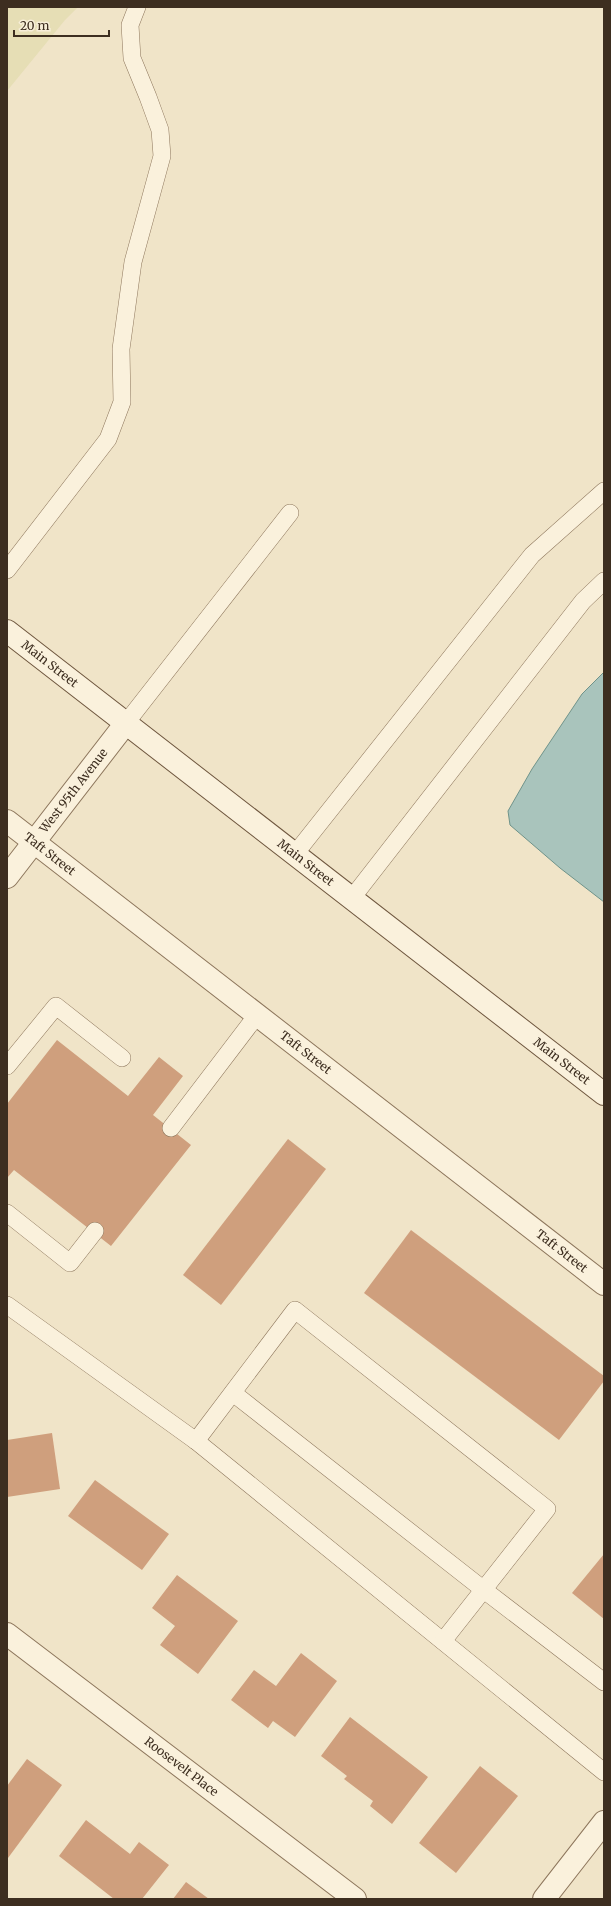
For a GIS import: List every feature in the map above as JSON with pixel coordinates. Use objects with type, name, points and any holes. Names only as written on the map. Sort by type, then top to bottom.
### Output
[{"type":"street","name":"Main Street","points":[[7,631],[604,1094]]},
{"type":"street","name":"West 95th Avenue","points":[[7,877],[126,723]]},
{"type":"street","name":"Taft Street","points":[[7,821],[604,1284]]},
{"type":"street","name":"Roosevelt Place","points":[[7,1634],[355,1899]]},
{"type":"street","points":[[544,1899],[604,1822]]},
{"type":"lane","points":[[7,570],[108,439],[122,402],[121,349],[133,262],[162,156],[160,130],[132,58],[130,25],[137,7]]},
{"type":"lane","points":[[295,854],[532,555],[604,491]]},
{"type":"lane","points":[[126,723],[290,513]]},
{"type":"lane","points":[[352,898],[583,600],[604,581]]},
{"type":"lane","points":[[7,1066],[56,1006],[122,1058]]},
{"type":"lane","points":[[171,1128],[257,1015]]},
{"type":"lane","points":[[7,1213],[70,1263],[95,1231]]},
{"type":"lane","points":[[7,1305],[196,1441],[604,1772]]},
{"type":"lane","points":[[196,1441],[295,1310],[548,1509],[443,1641]]},
{"type":"lane","points":[[233,1393],[604,1682]]},
{"type":"shaded area","points":[[7,7],[78,7],[65,20],[7,91]]},
{"type":"water","points":[[604,672],[604,902],[560,868],[510,825],[508,811],[532,769],[582,694]]},
{"type":"building","points":[[57,1040],[128,1096],[159,1057],[183,1076],[153,1115],[191,1145],[111,1246],[14,1170],[7,1178],[7,1104]]},
{"type":"building","points":[[288,1139],[326,1169],[221,1305],[183,1275]]},
{"type":"building","points":[[411,1230],[604,1376],[604,1381],[559,1440],[364,1293]]},
{"type":"building","points":[[52,1433],[60,1489],[7,1497],[7,1440]]},
{"type":"building","points":[[95,1480],[169,1534],[142,1570],[68,1516]]},
{"type":"building","points":[[604,1554],[604,1619],[572,1593]]},
{"type":"building","points":[[177,1575],[238,1621],[198,1674],[160,1645],[175,1626],[152,1608]]},
{"type":"building","points":[[301,1653],[337,1681],[295,1737],[273,1721],[268,1728],[231,1700],[254,1670],[276,1686]]},
{"type":"building","points":[[350,1717],[428,1777],[392,1824],[370,1806],[373,1801],[344,1779],[347,1776],[321,1756]]},
{"type":"building","points":[[27,1759],[62,1785],[8,1858],[7,1786]]},
{"type":"building","points":[[480,1766],[518,1796],[456,1873],[419,1843]]},
{"type":"building","points":[[86,1820],[130,1854],[139,1842],[169,1865],[142,1899],[114,1899],[59,1856]]},
{"type":"building","points":[[186,1882],[209,1899],[173,1899]]}]
